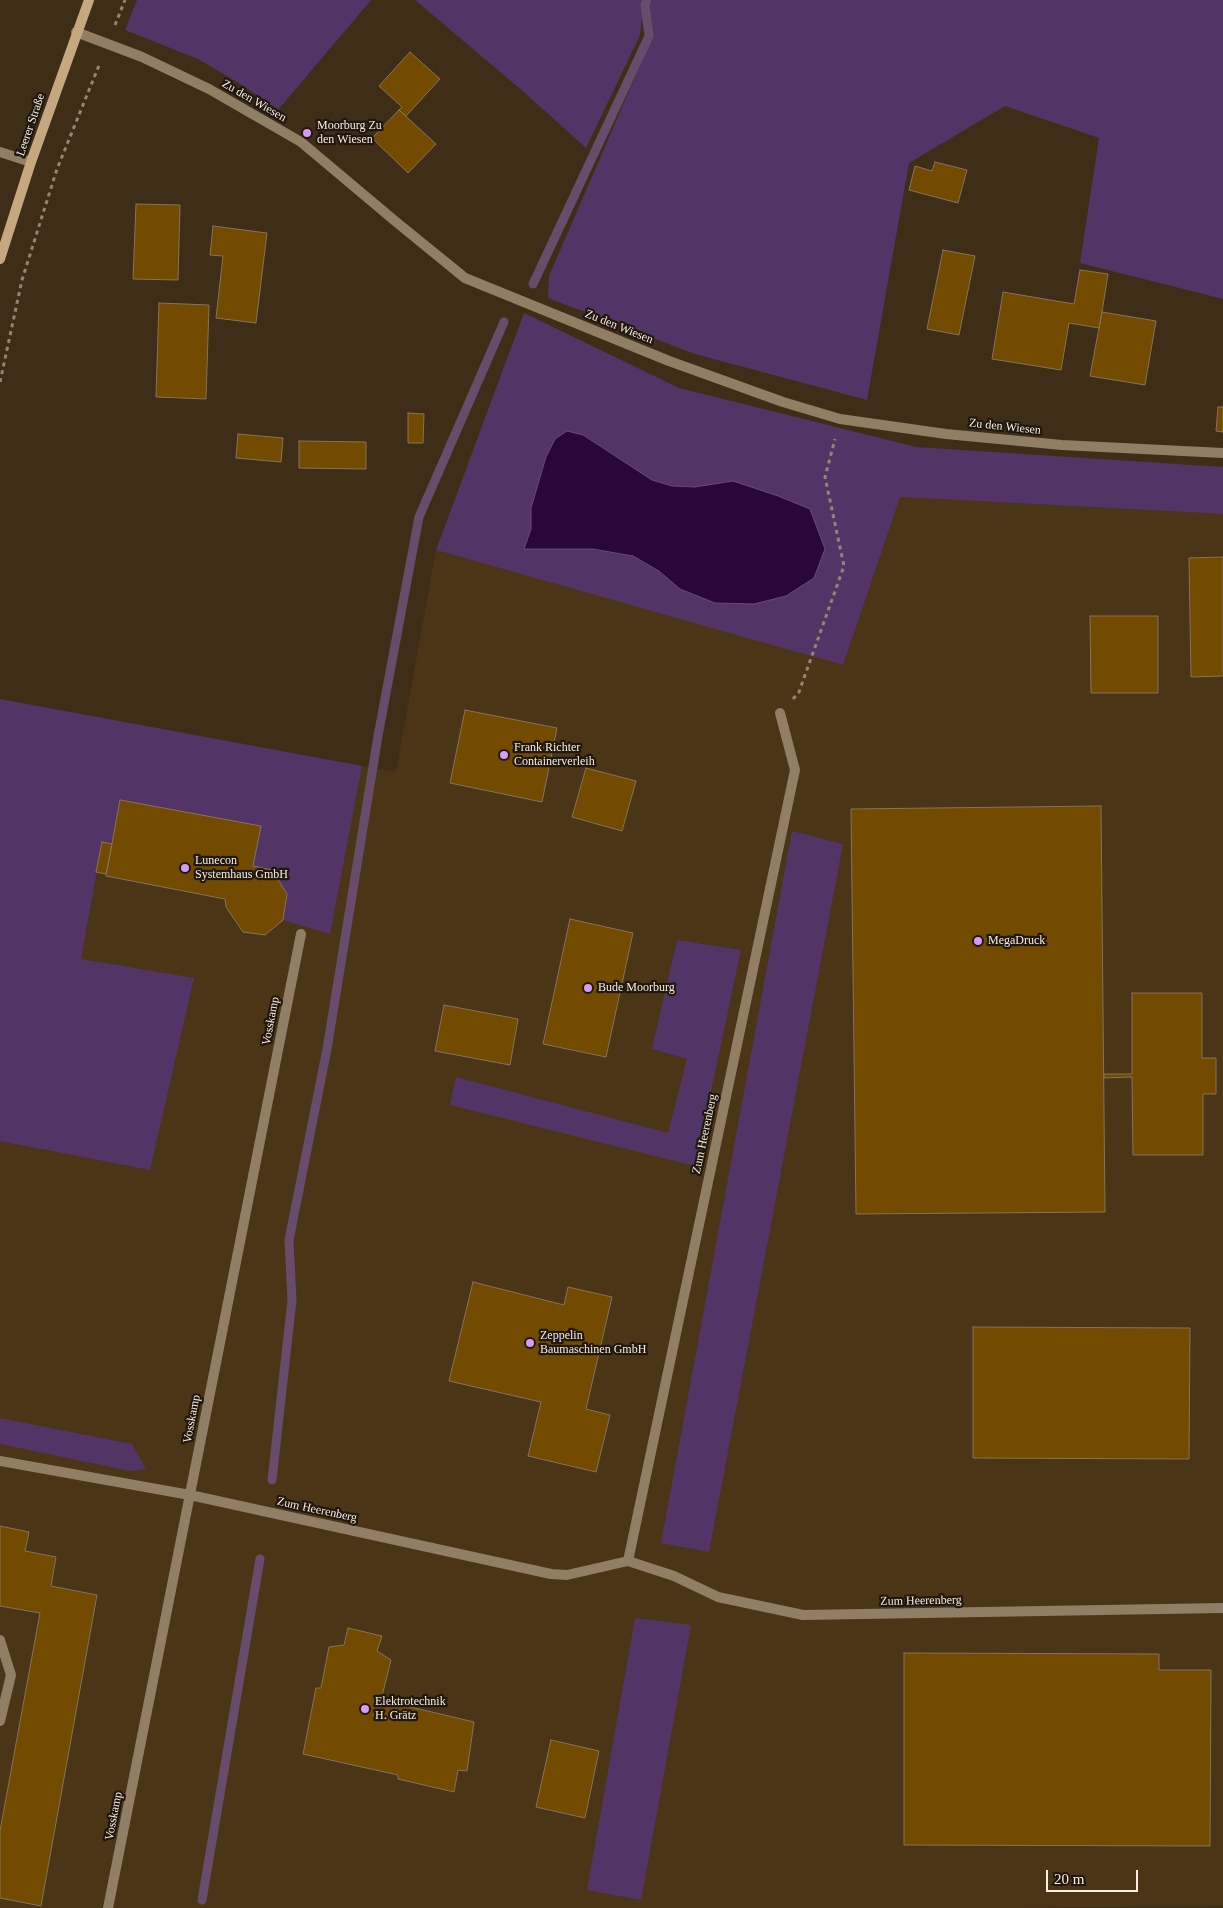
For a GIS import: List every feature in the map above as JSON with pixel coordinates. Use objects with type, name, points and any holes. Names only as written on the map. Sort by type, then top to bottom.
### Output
[{"type":"main road","name":"Leerer Straße","points":[[0,259],[31,162],[89,0]]},
{"type":"street","name":"Zu den Wiesen","points":[[76,32],[142,57],[209,89],[301,142],[395,222],[465,278],[669,361],[783,402],[840,419],[946,434],[1062,445],[1223,453]]},
{"type":"street","points":[[0,152],[31,162]]},
{"type":"street","name":"Zum Heerenberg","points":[[628,1561],[796,770],[780,713]]},
{"type":"street","name":"Vosskamp","points":[[108,1908],[301,934]]},
{"type":"street","name":"Zum Heerenberg","points":[[0,1461],[190,1496],[551,1574],[567,1575],[628,1561],[674,1576],[718,1597],[803,1615],[1223,1608]]},
{"type":"street","points":[[0,1640],[11,1675],[0,1721]]},
{"type":"path","points":[[0,382],[22,280],[57,170],[125,0]]},
{"type":"path","points":[[780,713],[799,692],[844,566],[825,477],[840,419]]},
{"type":"shaded area","points":[[137,0],[371,0],[278,110],[242,85],[198,59],[125,30]]},
{"type":"shaded area","points":[[415,0],[644,0],[640,35],[586,148],[525,93]]},
{"type":"shaded area","points":[[652,0],[1223,0],[1223,299],[1080,263],[1099,138],[1005,106],[909,163],[867,400],[695,354],[548,298],[549,276],[652,38],[649,6]]},
{"type":"shaded area","points":[[524,313],[679,388],[916,447],[1223,467],[1223,514],[900,497],[843,665],[436,550]],"holes":[[[584,435],[652,480],[672,486],[695,487],[733,481],[810,509],[680,589],[659,571],[633,556],[593,549],[525,549],[531,528],[531,508],[546,456]]]},
{"type":"shaded area","points":[[567,431],[583,435],[652,480],[672,486],[695,487],[733,481],[810,509],[825,549],[814,578],[786,596],[754,604],[715,603],[680,589],[659,571],[633,556],[593,549],[524,549],[531,529],[531,508],[546,457],[555,439]]},
{"type":"shaded area","points":[[899,497],[1223,514],[1223,1906],[1004,1908],[0,1908],[0,699],[396,772],[436,550],[734,632],[842,665]]},
{"type":"shaded area","points":[[0,699],[362,766],[330,934],[283,920],[287,894],[272,870],[253,866],[260,826],[120,800],[112,844],[102,842],[81,959],[194,978],[150,1170],[0,1141]]},
{"type":"shaded area","points":[[792,831],[843,844],[709,1552],[661,1543]]},
{"type":"shaded area","points":[[677,940],[741,950],[695,1166],[450,1105],[456,1077],[668,1133],[687,1059],[652,1049]]},
{"type":"shaded area","points":[[0,1418],[132,1444],[146,1469],[130,1471],[0,1444]]},
{"type":"shaded area","points":[[635,1618],[691,1625],[641,1900],[587,1890]]},
{"type":"building","points":[[410,52],[440,79],[406,116],[399,110],[402,107],[379,86]]},
{"type":"building","points":[[399,110],[436,144],[408,173],[372,138]]},
{"type":"building","points":[[935,162],[967,170],[958,203],[909,190],[915,166],[932,171]]},
{"type":"building","points":[[136,204],[180,205],[178,280],[133,279]]},
{"type":"building","points":[[213,226],[267,233],[256,323],[216,318],[223,256],[210,255]]},
{"type":"building","points":[[943,250],[975,256],[959,335],[927,329]]},
{"type":"building","points":[[1080,270],[1108,274],[1099,328],[1069,323],[1061,370],[992,359],[1003,292],[1074,304]]},
{"type":"building","points":[[159,303],[209,305],[206,399],[156,397]]},
{"type":"building","points":[[1102,312],[1156,321],[1145,385],[1090,376]]},
{"type":"building","points":[[1218,407],[1223,407],[1223,432],[1216,431]]},
{"type":"building","points":[[408,413],[424,414],[423,443],[408,443]]},
{"type":"building","points":[[238,434],[283,438],[281,462],[236,458]]},
{"type":"building","points":[[299,441],[366,442],[366,469],[299,468]]},
{"type":"building","points":[[1223,557],[1223,676],[1191,677],[1189,558]]},
{"type":"building","points":[[1090,616],[1158,616],[1158,693],[1091,693]]},
{"type":"building","name":"Frank Richter Containerverleih","points":[[465,710],[557,728],[542,802],[450,783]]},
{"type":"building","points":[[586,768],[636,781],[622,831],[572,817]]},
{"type":"building","name":"Lunecon Systemhaus GmbH","points":[[120,800],[261,826],[253,866],[272,870],[287,894],[283,920],[265,935],[243,932],[226,907],[225,899],[106,876]]},
{"type":"building","name":"MegaDruck","points":[[1101,806],[1105,1212],[856,1214],[851,809]]},
{"type":"building","points":[[102,842],[112,844],[106,874],[96,872]]},
{"type":"building","name":"Bude Moorburg","points":[[570,919],[633,933],[606,1057],[543,1044]]},
{"type":"building","points":[[1132,993],[1202,993],[1202,1058],[1216,1058],[1216,1094],[1203,1094],[1203,1155],[1133,1155],[1132,1077],[1104,1078],[1104,1074],[1132,1074]]},
{"type":"building","points":[[444,1005],[518,1019],[510,1065],[435,1051]]},
{"type":"building","name":"Zeppelin Baumaschinen GmbH","points":[[473,1282],[564,1305],[568,1287],[612,1297],[586,1409],[610,1415],[596,1472],[528,1456],[541,1402],[449,1381]]},
{"type":"building","points":[[973,1327],[1190,1328],[1189,1459],[973,1458]]},
{"type":"building","points":[[0,1526],[29,1532],[25,1551],[56,1557],[51,1586],[97,1595],[41,1906],[0,1898],[0,1831],[40,1613],[0,1606]]},
{"type":"building","name":"Elektrotechnik H. Grätz","points":[[348,1628],[382,1636],[377,1651],[391,1660],[381,1700],[474,1722],[467,1771],[458,1770],[454,1792],[398,1779],[398,1775],[303,1754],[316,1688],[321,1688],[329,1647],[344,1645]]},
{"type":"building","points":[[904,1653],[1159,1654],[1159,1670],[1211,1670],[1210,1846],[904,1845]]},
{"type":"building","points":[[551,1740],[599,1751],[585,1818],[536,1807]]},
{"type":"waterway","points":[[533,284],[649,36],[645,5],[647,0]]},
{"type":"waterway","points":[[272,1480],[292,1300],[289,1240],[327,1049],[378,736],[419,517],[504,322]]},
{"type":"waterway","points":[[202,1900],[260,1559]]},
{"type":"place","name":"Moorburg Zu den Wiesen","points":[[307,133]]},
{"type":"place","name":"Frank Richter Containerverleih","points":[[504,755]]},
{"type":"place","name":"Lunecon Systemhaus GmbH","points":[[185,868]]},
{"type":"place","name":"MegaDruck","points":[[978,941]]},
{"type":"place","name":"Bude Moorburg","points":[[588,988]]},
{"type":"place","name":"Zeppelin Baumaschinen GmbH","points":[[530,1343]]},
{"type":"place","name":"Elektrotechnik H. Grätz","points":[[365,1709]]}]
